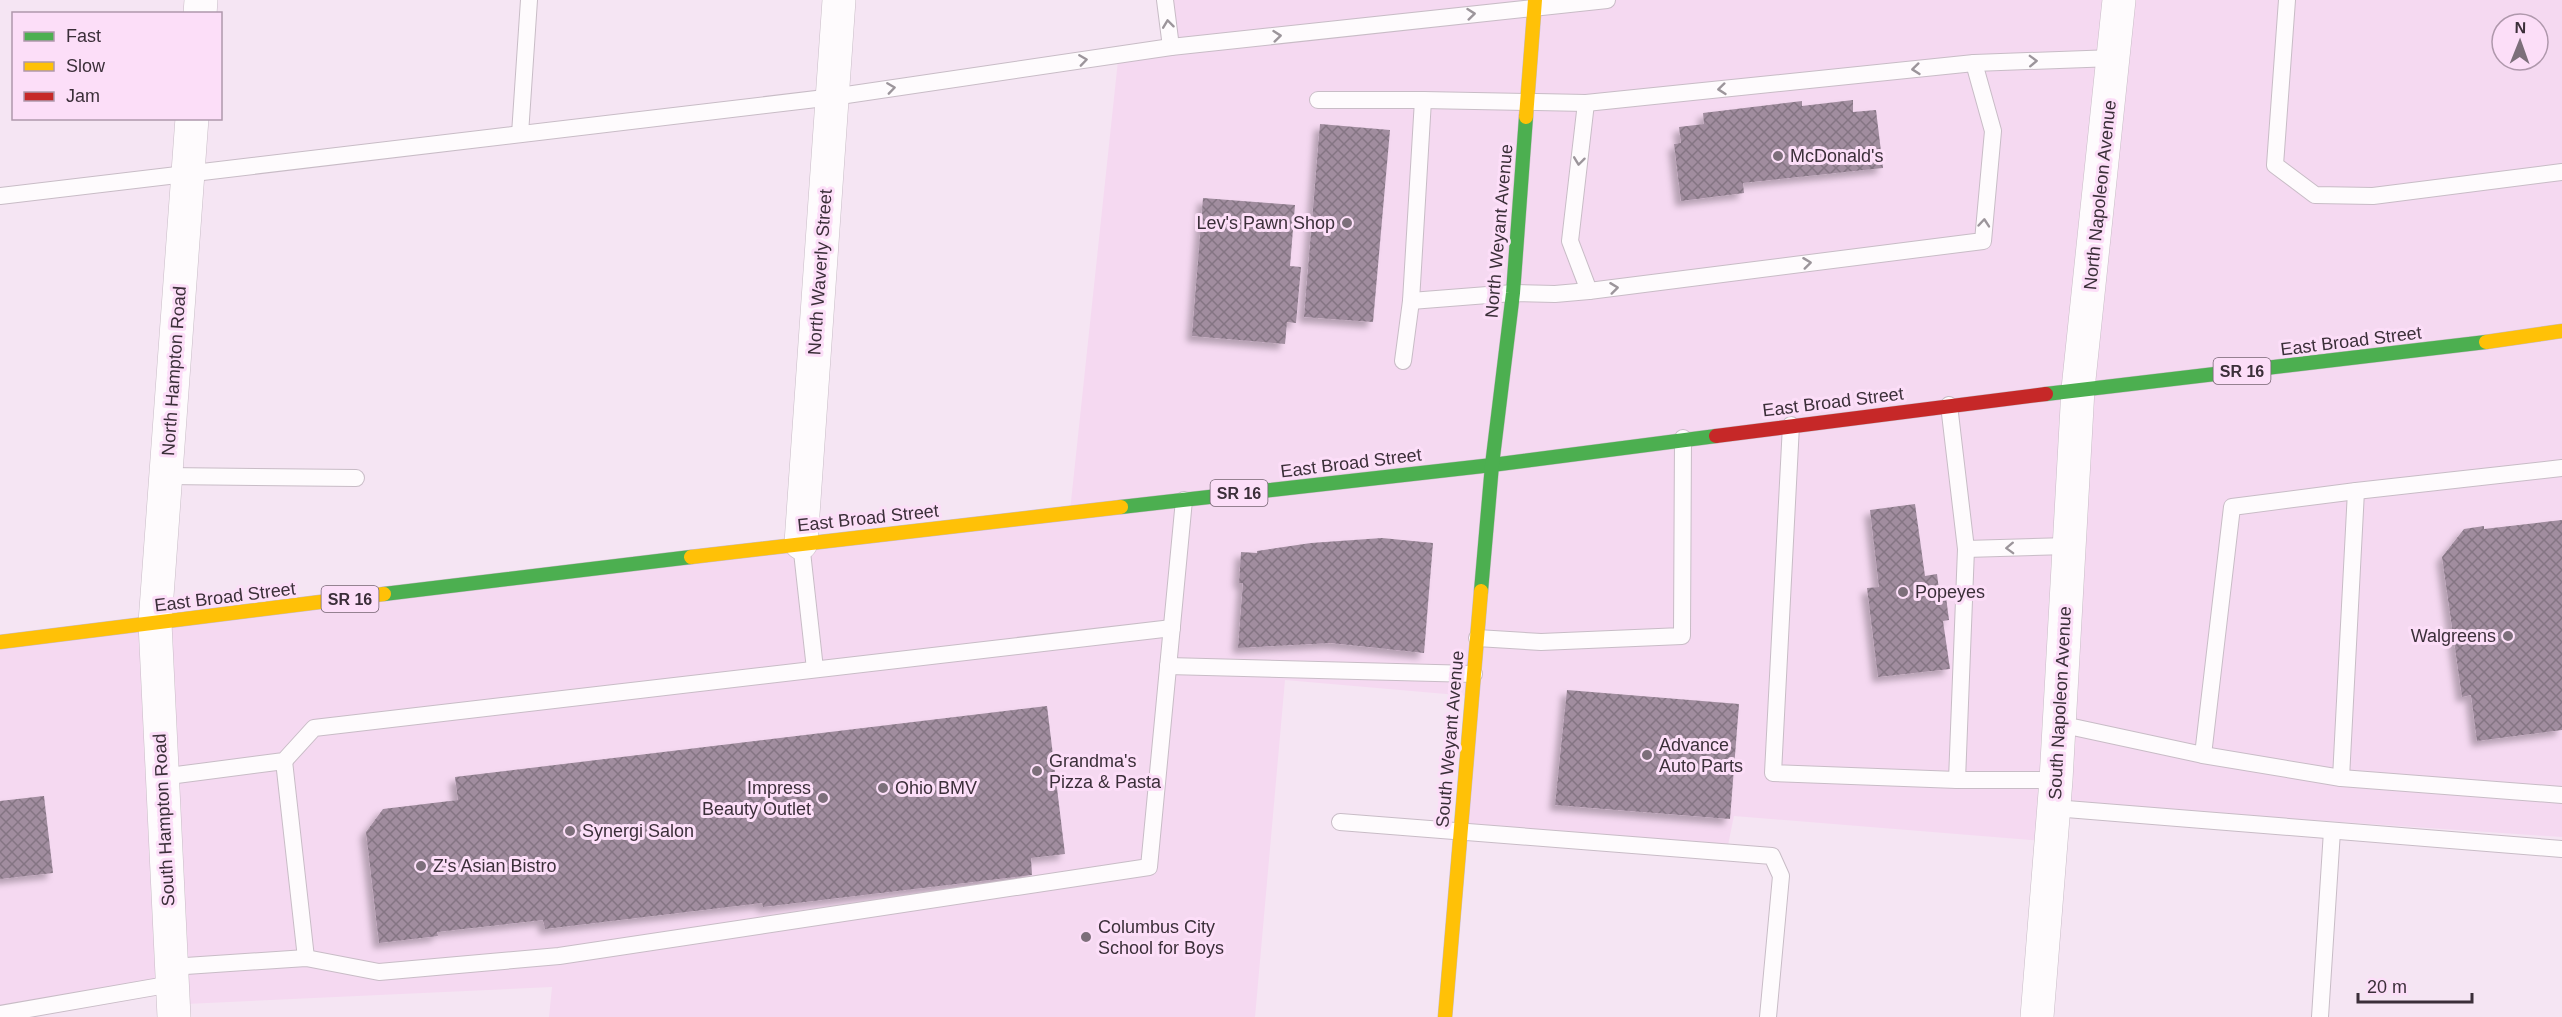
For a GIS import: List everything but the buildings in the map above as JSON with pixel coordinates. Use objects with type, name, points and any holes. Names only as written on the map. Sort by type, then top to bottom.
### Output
[{"type":"main road","name":"North Weyant Avenue","points":[[1492,465],[1514,293],[1535,4]]},
{"type":"main road","name":"East Broad Street","points":[[0,642],[801,543],[1492,465],[1683,438],[2078,389],[2406,353],[2562,332]]},
{"type":"main road","name":"South Weyant Avenue","points":[[1445,1017],[1492,465]]},
{"type":"street","name":"North Waverly Street","points":[[801,543],[840,0]]},
{"type":"street","name":"North Napoleon Avenue","points":[[2078,389],[2115,58],[2119,0]]},
{"type":"street","name":"North Hampton Road","points":[[155,623],[192,120]]},
{"type":"street","name":"South Napoleon Avenue","points":[[2037,1017],[2055,794],[2078,389]]},
{"type":"street","name":"South Hampton Road","points":[[155,623],[174,1017]]},
{"type":"lane","points":[[520,134],[529,0]]},
{"type":"lane","points":[[1165,0],[1171,47]]},
{"type":"lane","points":[[0,196],[833,96],[1171,47],[1535,4],[1607,0]]},
{"type":"lane","points":[[2287,0],[2275,165],[2315,195],[2373,196],[2562,172]]},
{"type":"lane","points":[[1318,100],[1528,100],[1586,103],[1974,63],[2115,58]]},
{"type":"lane","points":[[1411,301],[1514,293],[1555,294],[1589,291],[1983,241],[1993,131],[1974,63]]},
{"type":"lane","points":[[1403,362],[1411,301],[1423,100]]},
{"type":"lane","points":[[1586,103],[1570,241],[1589,291]]},
{"type":"lane","points":[[1949,405],[1966,549],[1957,780]]},
{"type":"lane","points":[[1791,425],[1773,773],[1957,780],[2332,831],[2562,849]]},
{"type":"lane","points":[[1477,638],[1541,642],[1682,636],[1683,438]]},
{"type":"lane","points":[[2203,755],[2232,507],[2562,468]]},
{"type":"lane","points":[[166,476],[356,478]]},
{"type":"lane","points":[[2341,778],[2356,491]]},
{"type":"lane","points":[[0,1014],[172,975],[306,958],[379,972],[560,956],[1149,867],[1184,500]]},
{"type":"lane","points":[[801,543],[815,669]]},
{"type":"lane","points":[[1966,549],[2068,546]]},
{"type":"lane","points":[[161,777],[284,761],[314,728],[1172,628]]},
{"type":"lane","points":[[1168,666],[1474,674]]},
{"type":"lane","points":[[2059,724],[2203,755],[2341,778],[2562,795]]},
{"type":"lane","points":[[284,761],[306,958]]},
{"type":"lane","points":[[1340,822],[1772,856],[1781,876],[1768,1017]]},
{"type":"lane","points":[[2320,1017],[2332,831]]},
{"type":"shaded area","points":[[1172,0],[2562,0],[2562,837],[2047,802],[2044,841],[1734,816],[1727,850],[1461,823],[1469,696],[1285,680],[1255,1017],[549,1017],[552,987],[186,1004],[184,976],[0,1011],[0,645],[1070,511],[1119,51],[1169,42]]},
{"type":"traffic: fast","points":[[1481,591],[1492,465],[1513,293],[1526,117]]},
{"type":"traffic: fast","points":[[2046,394],[2486,342]]},
{"type":"traffic: fast","points":[[1121,507],[1492,465],[1716,436]]},
{"type":"traffic: fast","points":[[384,594],[691,557]]},
{"type":"traffic: slow","points":[[1526,117],[1535,0]]},
{"type":"traffic: slow","points":[[2486,342],[2562,331]]},
{"type":"traffic: slow","points":[[691,557],[1121,507]]},
{"type":"traffic: slow","points":[[1445,1017],[1481,591]]},
{"type":"traffic: slow","points":[[0,642],[384,594]]},
{"type":"traffic: jam","points":[[1716,436],[2046,394]]},
{"type":"place","name":"McDonald's","points":[[1778,156]]},
{"type":"place","name":"Lev's Pawn Shop","points":[[1347,223]]},
{"type":"place","name":"Popeyes","points":[[1903,592]]},
{"type":"place","name":"Walgreens","points":[[2508,636]]},
{"type":"place","name":"Advance Auto Parts","points":[[1647,755]]},
{"type":"place","name":"Grandma's Pizza & Pasta","points":[[1037,771]]},
{"type":"place","name":"Ohio BMV","points":[[883,788]]},
{"type":"place","name":"Impress Beauty Outlet","points":[[823,798]]},
{"type":"place","name":"Synergi Salon","points":[[570,831]]},
{"type":"place","name":"Z's Asian Bistro","points":[[421,866]]},
{"type":"place","name":"Columbus City School for Boys","points":[[1086,937]]}]
